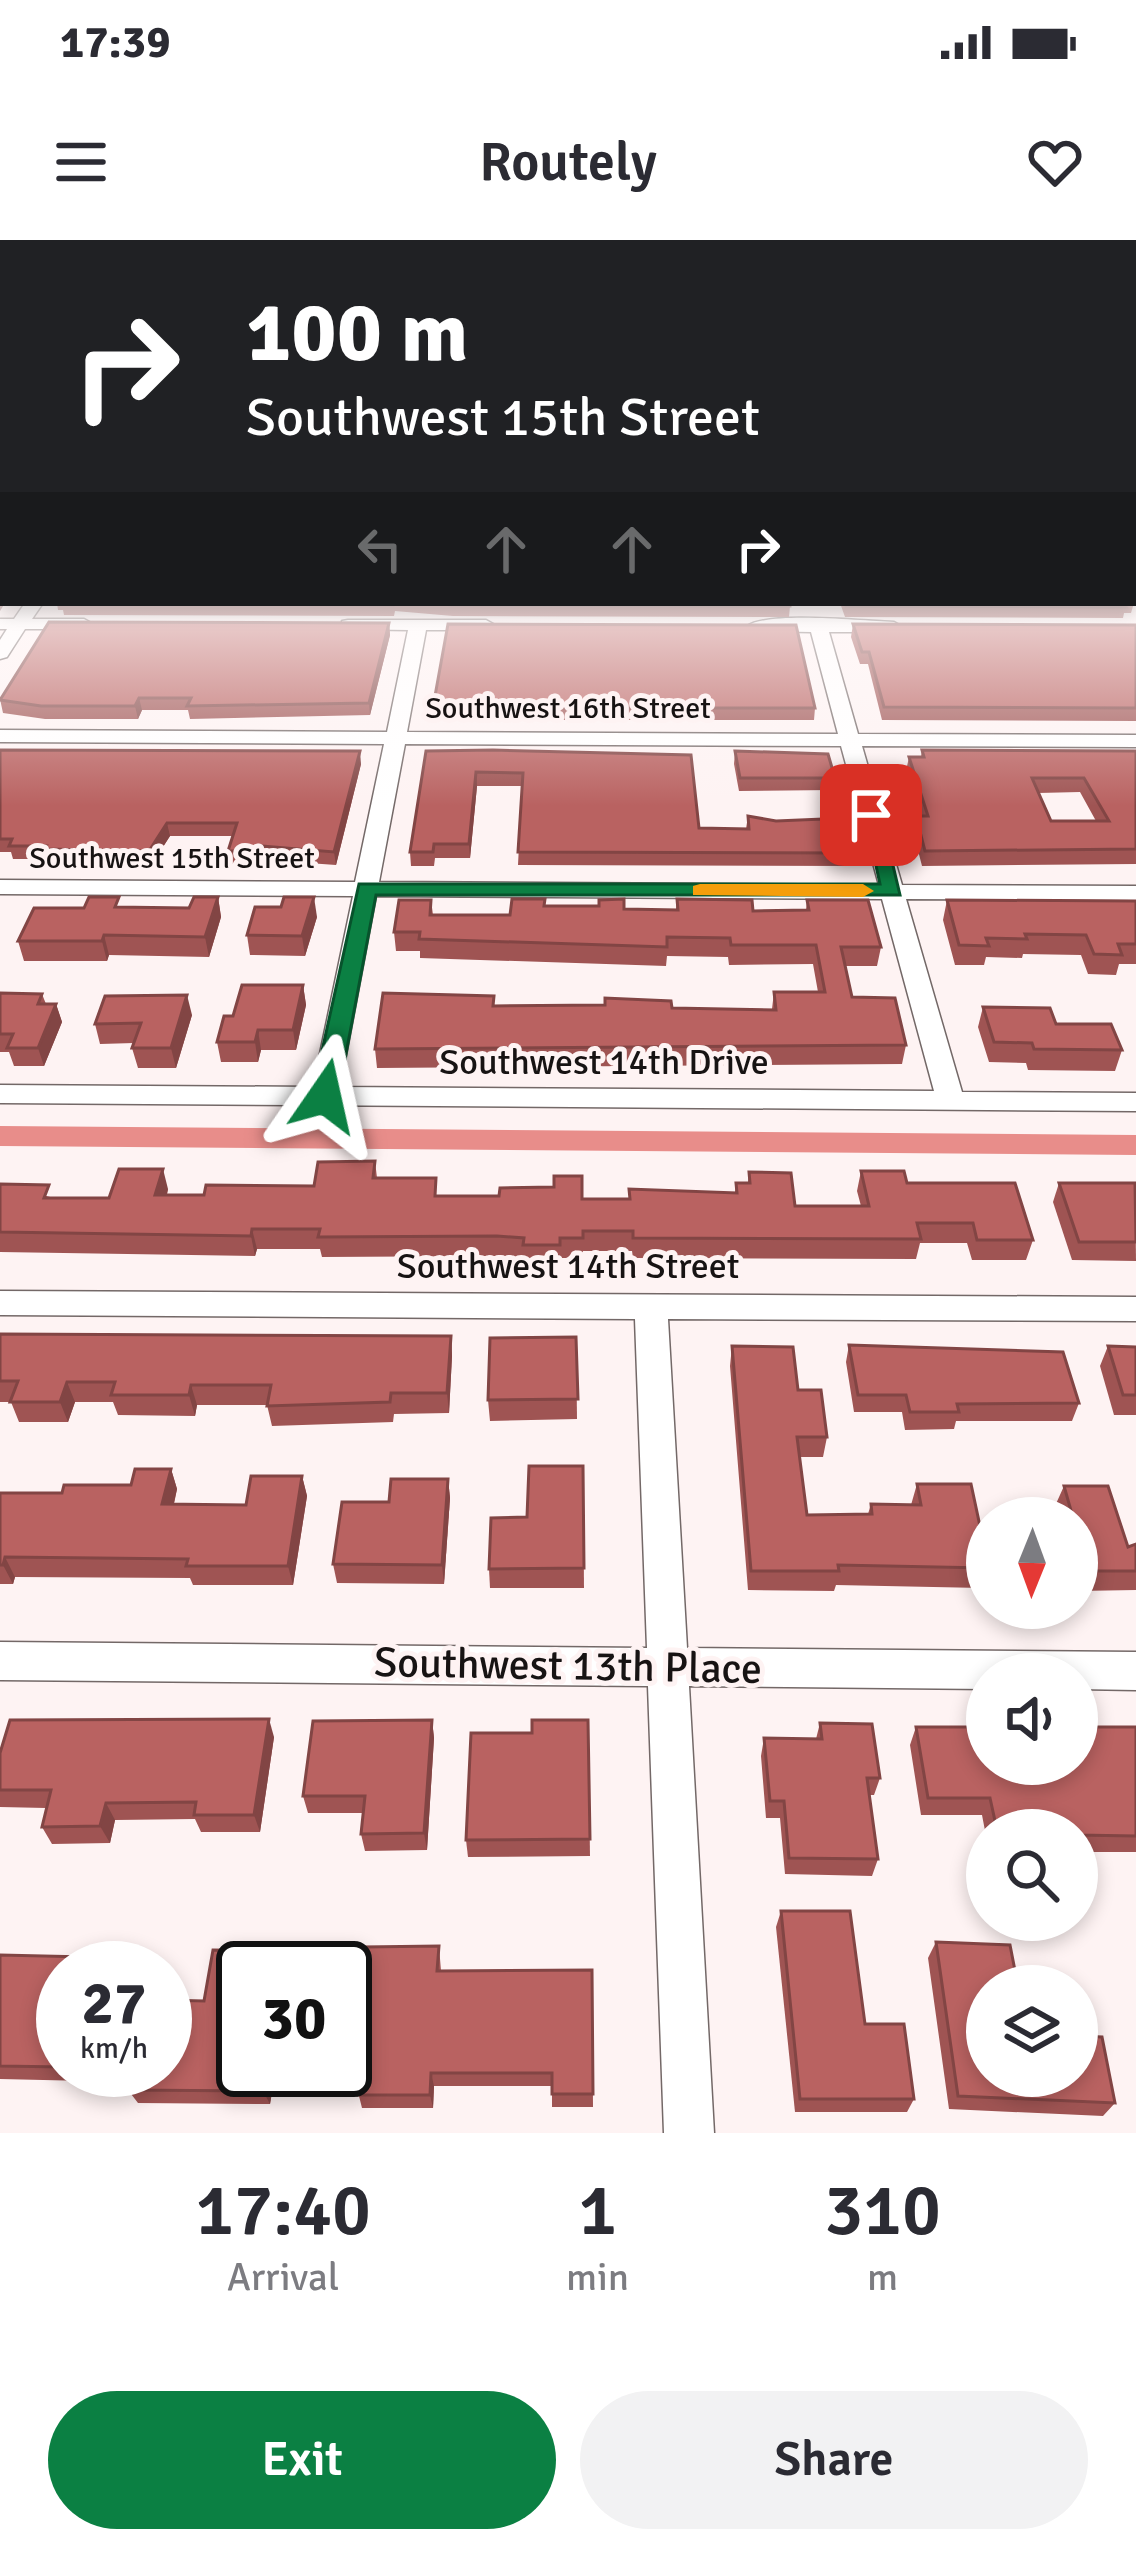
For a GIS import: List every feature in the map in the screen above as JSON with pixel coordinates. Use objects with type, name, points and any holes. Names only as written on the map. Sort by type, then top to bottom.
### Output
[{"type":"street","points":[[325,1096],[417,629]]},
{"type":"street","points":[[819,629],[951,1101]]},
{"type":"street","name":"Southwest 16th Street","points":[[0,736],[1136,741]]},
{"type":"street","name":"Southwest 15th Street","points":[[0,887],[1136,892]]},
{"type":"street","name":"Southwest 14th Drive","points":[[0,1094],[1136,1102]]},
{"type":"street","name":"Southwest 14th Street","points":[[0,1303],[1136,1309]]},
{"type":"street","points":[[651,1305],[689,2133]]},
{"type":"street","name":"Southwest 13th Place","points":[[0,1661],[1136,1671]]},
{"type":"building","points":[[44,629],[387,629],[369,703],[187,706],[191,698],[139,698],[135,706],[41,706],[0,700]]},
{"type":"building","points":[[447,629],[797,629],[815,708],[515,708],[516,703],[457,702],[456,707],[433,707]]},
{"type":"building","points":[[855,629],[1136,629],[1136,708],[884,707],[869,652],[862,652]]},
{"type":"building","points":[[0,750],[360,751],[334,852],[263,846],[262,851],[228,851],[237,823],[167,823],[149,851],[9,846],[12,839],[0,839]]},
{"type":"building","points":[[922,750],[1136,751],[1136,849],[925,851],[916,816],[928,816],[909,757],[924,757]],"holes":[[[1032,778],[1084,778],[1109,821],[1051,821]]]},
{"type":"building","points":[[426,751],[691,755],[699,828],[749,829],[748,816],[776,821],[846,818],[854,853],[518,852],[523,773],[476,772],[469,844],[434,844],[433,852],[410,852]]},
{"type":"building","points":[[735,751],[828,754],[835,778],[740,778]]},
{"type":"building","points":[[89,897],[119,897],[115,907],[189,908],[194,897],[218,897],[205,937],[104,935],[102,941],[18,941],[34,908],[84,908]]},
{"type":"building","points":[[284,897],[314,897],[302,936],[247,935],[255,907],[281,907]]},
{"type":"building","points":[[512,899],[545,899],[544,906],[599,906],[599,900],[624,899],[624,909],[678,910],[677,899],[752,900],[753,911],[809,910],[807,900],[868,900],[881,947],[841,947],[852,997],[895,998],[906,1045],[375,1049],[383,993],[494,996],[493,1006],[605,1005],[605,998],[671,1001],[672,1008],[776,1010],[774,992],[825,992],[816,945],[731,945],[730,938],[667,937],[667,947],[419,939],[420,932],[394,932],[399,900],[431,900],[430,915],[510,915]]},
{"type":"building","points":[[947,900],[1136,901],[1136,944],[1118,944],[1122,955],[1094,954],[1086,935],[1025,934],[1027,939],[986,938],[989,946],[959,945]]},
{"type":"building","points":[[242,985],[303,985],[293,1030],[258,1030],[255,1042],[217,1042],[224,1016],[233,1016]]},
{"type":"building","points":[[0,993],[42,994],[38,1004],[56,1004],[38,1048],[7,1048],[13,1034],[0,1034]]},
{"type":"building","points":[[187,995],[171,1048],[132,1048],[141,1023],[95,1024],[105,996]]},
{"type":"building","points":[[983,1007],[1050,1008],[1056,1024],[1111,1024],[1122,1050],[1034,1049],[1032,1043],[994,1042]]},
{"type":"building","points":[[375,1161],[373,1178],[436,1178],[435,1196],[499,1196],[500,1188],[554,1187],[554,1176],[582,1176],[582,1199],[630,1199],[629,1189],[737,1193],[736,1183],[750,1183],[749,1172],[791,1173],[795,1206],[869,1206],[861,1171],[904,1171],[907,1183],[1015,1183],[1033,1240],[977,1240],[973,1223],[917,1223],[921,1239],[633,1238],[633,1231],[583,1231],[583,1238],[560,1238],[560,1245],[523,1245],[524,1238],[497,1236],[318,1237],[320,1229],[252,1229],[251,1236],[0,1232],[0,1184],[49,1185],[44,1198],[109,1198],[119,1169],[163,1169],[155,1195],[204,1195],[206,1185],[314,1186],[318,1162]]},
{"type":"building","points":[[1059,1183],[1135,1183],[1136,1242],[1079,1242]]},
{"type":"building","points":[[0,1334],[451,1336],[447,1393],[391,1393],[390,1402],[267,1406],[271,1385],[191,1385],[189,1395],[111,1395],[115,1382],[67,1382],[60,1402],[10,1402],[18,1381],[0,1381]]},
{"type":"building","points":[[576,1337],[578,1399],[488,1400],[490,1338]]},
{"type":"building","points":[[849,1345],[1063,1352],[1079,1403],[957,1404],[959,1412],[910,1412],[906,1395],[858,1395]]},
{"type":"building","points":[[732,1346],[793,1347],[798,1390],[821,1390],[827,1437],[797,1437],[807,1515],[872,1514],[871,1504],[921,1505],[917,1484],[971,1484],[974,1497],[966,1497],[966,1568],[838,1565],[839,1571],[751,1571]]},
{"type":"building","points":[[1108,1346],[1136,1347],[1136,1395],[1123,1395]]},
{"type":"building","points":[[529,1466],[583,1466],[584,1568],[489,1569],[491,1518],[527,1517]]},
{"type":"building","points":[[135,1469],[171,1469],[162,1504],[246,1505],[251,1476],[302,1476],[288,1566],[186,1566],[188,1559],[5,1557],[0,1565],[0,1493],[62,1493],[64,1485],[131,1485]]},
{"type":"building","points":[[391,1479],[448,1479],[442,1565],[333,1564],[342,1502],[389,1502]]},
{"type":"building","points":[[1064,1486],[1108,1486],[1128,1547],[1136,1544],[1136,1571],[1098,1571],[1098,1497],[1067,1497]]},
{"type":"building","points":[[269,1719],[254,1815],[194,1815],[196,1802],[106,1803],[100,1826],[42,1827],[51,1790],[0,1790],[0,1753],[10,1720]]},
{"type":"building","points":[[432,1720],[424,1833],[361,1834],[365,1796],[303,1796],[313,1721]]},
{"type":"building","points":[[532,1720],[588,1720],[590,1839],[466,1840],[471,1733],[532,1733]]},
{"type":"building","points":[[820,1723],[872,1724],[880,1778],[867,1778],[878,1859],[789,1858],[784,1801],[770,1801],[764,1738],[822,1739]]},
{"type":"building","points":[[916,1727],[966,1727],[966,1785],[1098,1785],[1098,1727],[1136,1727],[1136,1836],[1098,1835],[1098,1809],[992,1809],[990,1798],[928,1798]]},
{"type":"building","points":[[781,1911],[850,1911],[865,2024],[904,2024],[914,2099],[800,2099]]},
{"type":"building","points":[[936,1942],[1010,1945],[1014,1965],[966,1965],[966,2096],[958,2096]]},
{"type":"building","points":[[439,1946],[437,1971],[592,1970],[593,2094],[552,2094],[552,2073],[431,2073],[430,2095],[372,2095],[372,1947]]},
{"type":"building","points":[[213,1950],[216,2091],[192,2090],[192,2001],[204,2001]]},
{"type":"building","points":[[0,1955],[36,1956],[36,2067],[0,2066]]},
{"type":"building","points":[[1098,2037],[1102,2037],[1115,2103],[980,2097],[1098,2097]]},
{"type":"waterway","points":[[0,1136],[1136,1145]]},
{"type":"slow traffic","points":[[700,890],[863,891]]},
{"type":"route","points":[[325,1096],[366,889],[892,891],[871,815]]}]
